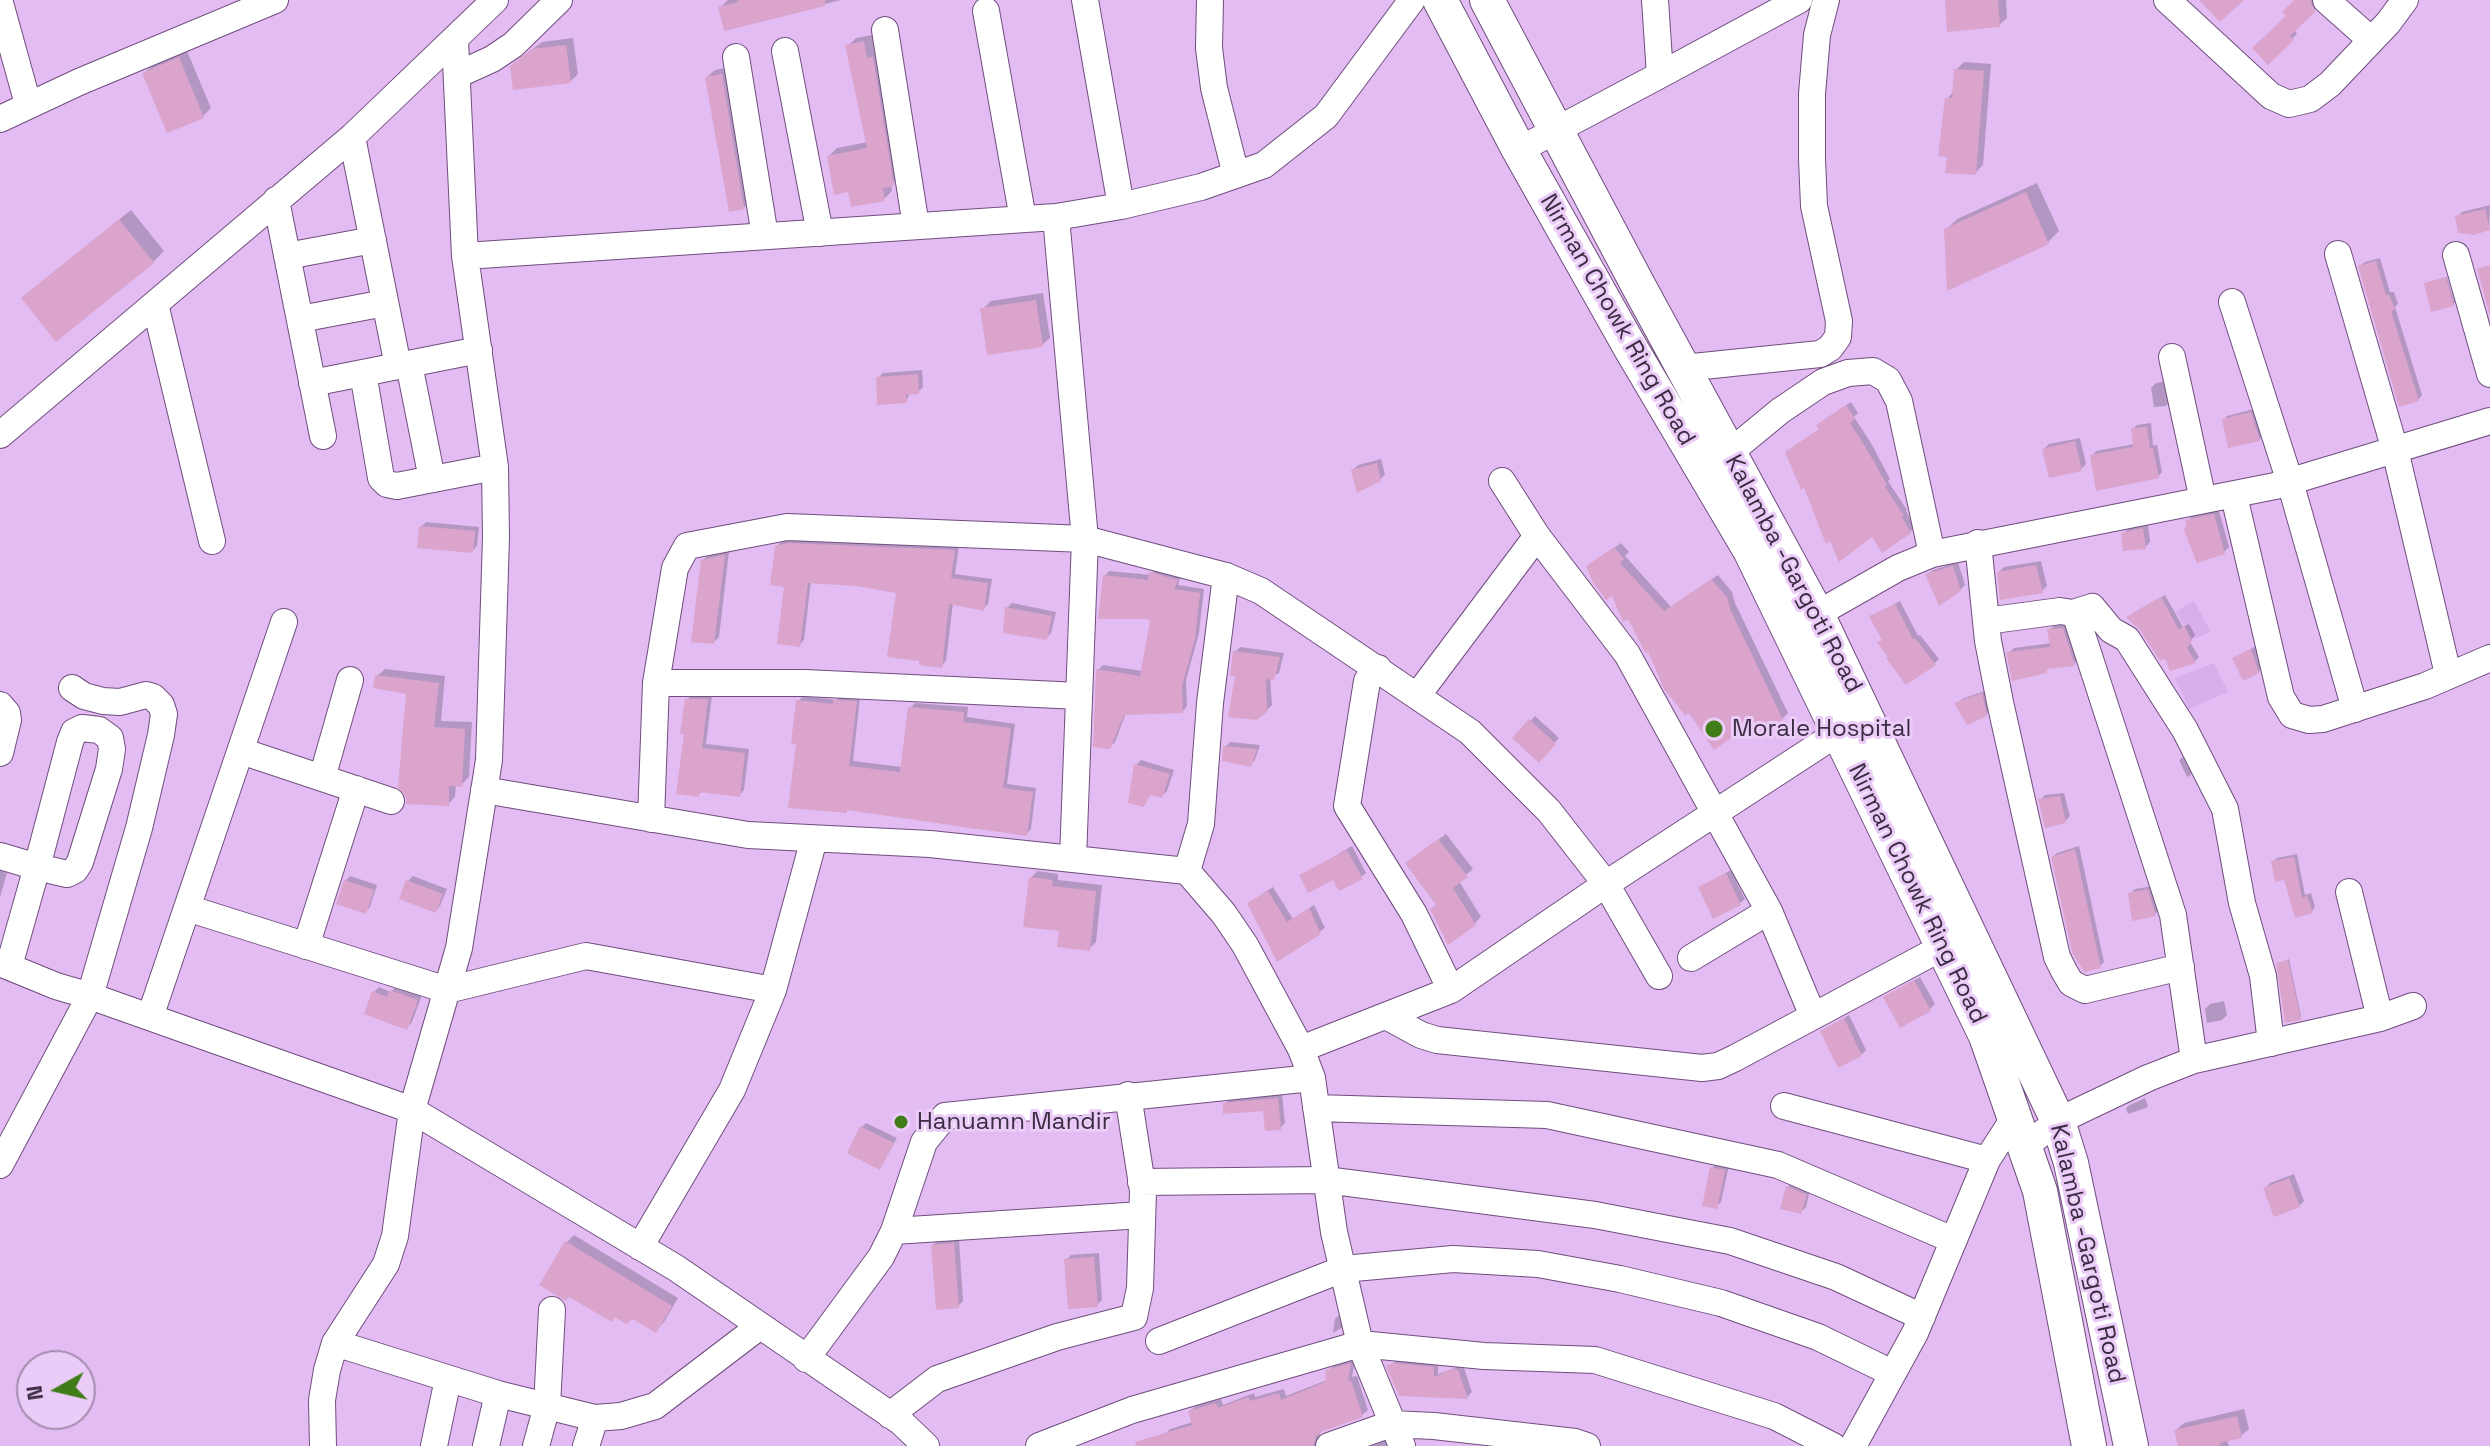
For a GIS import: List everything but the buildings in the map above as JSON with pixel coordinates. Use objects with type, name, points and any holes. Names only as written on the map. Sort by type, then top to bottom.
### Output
[{"type":"main road","name":"Nirman Chowk Ring Road","points":[[1440,0],[1519,150],[1630,347],[1852,724],[1941,948],[1986,1036],[2040,1191],[2089,1446]]},
{"type":"main road","name":"Kalamba -Gargoti Road","points":[[1487,0],[1665,337],[1817,614],[1852,724],[2058,1121],[2071,1163],[2131,1446]]},
{"type":"street","points":[[0,119],[28,104],[275,0]]},
{"type":"street","points":[[0,435],[352,137],[495,0]]},
{"type":"street","points":[[457,75],[492,59],[513,45],[559,0]]},
{"type":"street","points":[[1085,0],[1121,206]]},
{"type":"street","points":[[1210,0],[1209,48],[1214,88],[1236,175]]},
{"type":"street","points":[[465,256],[1056,217],[1201,187],[1264,165],[1326,116],[1412,0]]},
{"type":"street","points":[[1655,0],[1660,75]]},
{"type":"street","points":[[1519,150],[1799,0]]},
{"type":"street","points":[[1683,368],[1820,354],[1830,348],[1839,329],[1814,206],[1812,159],[1812,94],[1817,35],[1826,0]]},
{"type":"street","points":[[2167,0],[2271,96],[2289,104],[2310,99],[2330,84],[2405,0]]},
{"type":"street","points":[[2326,0],[2371,40]]},
{"type":"street","points":[[0,3],[28,104]]},
{"type":"street","points":[[986,11],[1023,219]]},
{"type":"street","points":[[885,30],[916,226]]},
{"type":"street","points":[[323,1446],[322,1400],[335,1343],[386,1264],[395,1236],[412,1110],[459,948],[489,760],[496,537],[495,467],[465,256],[455,40]]},
{"type":"street","points":[[785,51],[820,233]]},
{"type":"street","points":[[736,57],[765,236]]},
{"type":"street","points":[[352,137],[385,303],[432,479]]},
{"type":"street","points":[[276,200],[323,436]]},
{"type":"street","points":[[1056,217],[1085,539],[1073,859]]},
{"type":"street","points":[[287,256],[373,240]]},
{"type":"street","points":[[2338,254],[2395,450],[2448,674]]},
{"type":"street","points":[[2456,255],[2490,374]]},
{"type":"street","points":[[2232,302],[2290,482],[2355,709]]},
{"type":"street","points":[[300,319],[385,303]]},
{"type":"street","points":[[155,304],[212,541]]},
{"type":"street","points":[[312,383],[479,350]]},
{"type":"street","points":[[2172,357],[2203,500]]},
{"type":"street","points":[[1729,453],[1780,411],[1823,382],[1848,373],[1873,371],[1888,380],[1899,401],[1932,554]]},
{"type":"street","points":[[363,373],[381,478],[387,484],[397,486],[495,467]]},
{"type":"street","points":[[1817,614],[1898,568],[1932,554],[2234,496],[2490,421]]},
{"type":"street","points":[[1502,481],[1537,536],[1627,654],[1769,911],[1813,1016]]},
{"type":"street","points":[[2234,496],[2281,697],[2292,715],[2309,720],[2355,709],[2425,686],[2490,658]]},
{"type":"street","points":[[651,819],[656,683],[675,568],[687,546],[787,527],[1085,539],[1226,576],[1261,591],[1470,732],[1549,811],[1606,884],[1659,976]]},
{"type":"street","points":[[1417,696],[1537,536]]},
{"type":"street","points":[[1978,543],[1986,621],[2006,732],[2057,957],[2071,983],[2085,990],[2181,967]]},
{"type":"street","points":[[1187,871],[1201,824],[1210,703],[1226,576]]},
{"type":"street","points":[[1986,621],[2060,611],[2073,613],[2092,607],[2111,630],[2127,639],[2185,730],[2225,809],[2242,903],[2263,976],[2271,1043]]},
{"type":"street","points":[[2073,613],[2107,706],[2173,915],[2194,1060]]},
{"type":"street","points":[[150,1017],[284,622]]},
{"type":"street","points":[[1378,668],[1367,681],[1347,806],[1414,914],[1451,990]]},
{"type":"street","points":[[322,778],[350,680]]},
{"type":"street","points":[[656,683],[805,683],[1079,696]]},
{"type":"street","points":[[0,1165],[90,996],[139,828],[161,735],[164,714],[153,697],[146,695],[120,702],[103,701],[84,696],[72,688]]},
{"type":"street","points":[[0,705],[7,713],[8,720],[0,753]]},
{"type":"street","points":[[1301,1049],[1451,990],[1716,811],[1852,724]]},
{"type":"street","points":[[0,856],[37,867],[67,874],[75,870],[80,862],[112,749],[110,738],[99,730],[82,728],[74,732],[37,867],[4,964],[56,986],[412,1110],[640,1247],[890,1415],[926,1446]]},
{"type":"street","points":[[241,751],[391,801]]},
{"type":"street","points":[[306,946],[356,789]]},
{"type":"street","points":[[484,790],[748,835],[930,844],[1187,871],[1224,914],[1245,945],[1301,1049],[1312,1078],[1334,1232],[1360,1344],[1396,1435]]},
{"type":"street","points":[[640,1247],[732,1090],[773,990],[814,839]]},
{"type":"street","points":[[2349,892],[2380,1018]]},
{"type":"street","points":[[187,908],[447,990],[586,956],[773,990]]},
{"type":"street","points":[[1691,958],[1769,911]]},
{"type":"street","points":[[1386,1016],[1437,1040],[1702,1068],[1718,1066],[1735,1058],[1941,948]]},
{"type":"street","points":[[1853,1446],[1922,1317],[1987,1160],[2019,1132],[2058,1121],[2148,1078],[2194,1060],[2380,1018],[2413,1006]]},
{"type":"street","points":[[806,1359],[881,1257],[894,1231],[924,1142],[945,1116],[1312,1078]]},
{"type":"street","points":[[890,1415],[937,1379],[1057,1337],[1134,1317],[1140,1288],[1142,1215],[1141,1182],[1128,1095]]},
{"type":"street","points":[[1784,1106],[1987,1160]]},
{"type":"street","points":[[1316,1108],[1547,1115],[1778,1165],[1953,1240]]},
{"type":"street","points":[[1141,1182],[1326,1180],[1595,1215],[1730,1241],[1836,1277],[1922,1317]]},
{"type":"street","points":[[894,1231],[1142,1215]]},
{"type":"street","points":[[1159,1341],[1343,1269],[1453,1259],[1538,1264],[1620,1279],[1721,1303],[1818,1337],[1892,1373]]},
{"type":"street","points":[[536,1446],[547,1406],[552,1310]]},
{"type":"street","points":[[335,1343],[498,1394],[595,1418],[621,1416],[655,1406],[760,1326]]},
{"type":"street","points":[[1039,1446],[1132,1410],[1360,1344],[1484,1356],[1595,1360],[1774,1416],[1833,1446]]},
{"type":"street","points":[[434,1446],[448,1379]]},
{"type":"street","points":[[486,1446],[498,1394]]},
{"type":"street","points":[[586,1446],[595,1418]]},
{"type":"street","points":[[1329,1446],[1434,1426],[1575,1442],[1587,1446]]},
{"type":"shaded area","points":[[2194,601],[2211,632],[2193,639],[2176,612]]},
{"type":"shaded area","points":[[2214,663],[2228,692],[2189,709],[2175,678]]},
{"type":"place","name":"Morale Hospital","points":[[1714,729]]},
{"type":"place","name":"Hanuamn Mandir","points":[[901,1122]]}]
